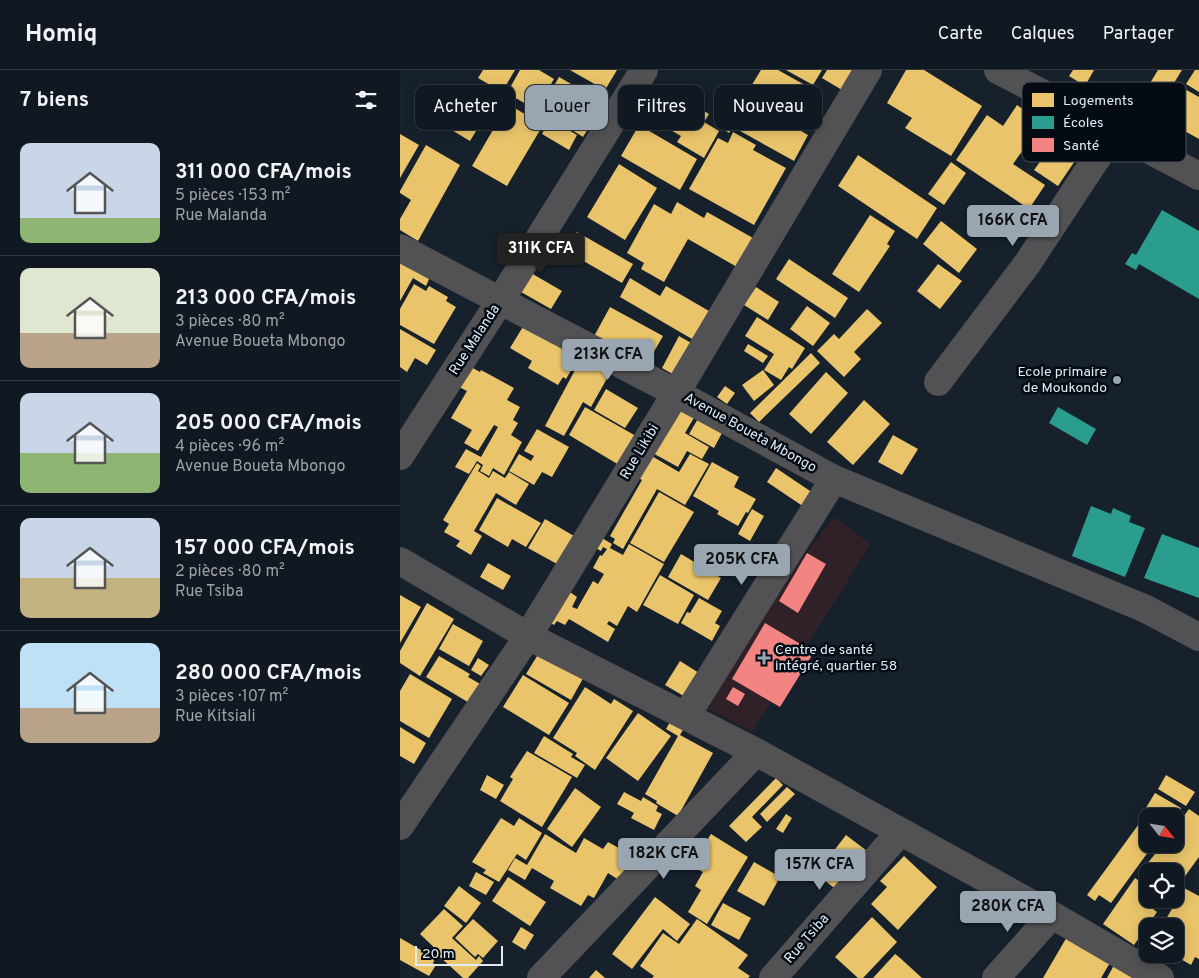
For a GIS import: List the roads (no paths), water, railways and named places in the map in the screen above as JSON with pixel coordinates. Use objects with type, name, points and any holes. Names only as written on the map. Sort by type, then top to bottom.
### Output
[{"type":"street","name":"Rue Malanda","points":[[400,456],[500,301],[644,70]]},
{"type":"street","name":"Rue Likibi","points":[[400,826],[528,636],[868,70]]},
{"type":"street","points":[[998,70],[1022,83]]},
{"type":"street","points":[[938,382],[1027,264],[1094,162]]},
{"type":"street","points":[[1172,162],[1199,176]]},
{"type":"street","name":"Avenue Boueta Mbongo","points":[[400,248],[676,392],[834,479],[1146,609],[1199,637]]},
{"type":"street","points":[[686,716],[834,479]]},
{"type":"street","points":[[400,561],[528,636],[756,752],[1160,978]]},
{"type":"street","points":[[541,978],[756,752]]},
{"type":"street","name":"Rue Tsiba","points":[[773,978],[900,832]]},
{"type":"street","points":[[996,978],[1052,916]]},
{"type":"place","name":"Ecole primaire de Moukondo","points":[[1117,380]]},
{"type":"place","name":"Centre de santé intégré, quartier 58","points":[[764,658]]}]
